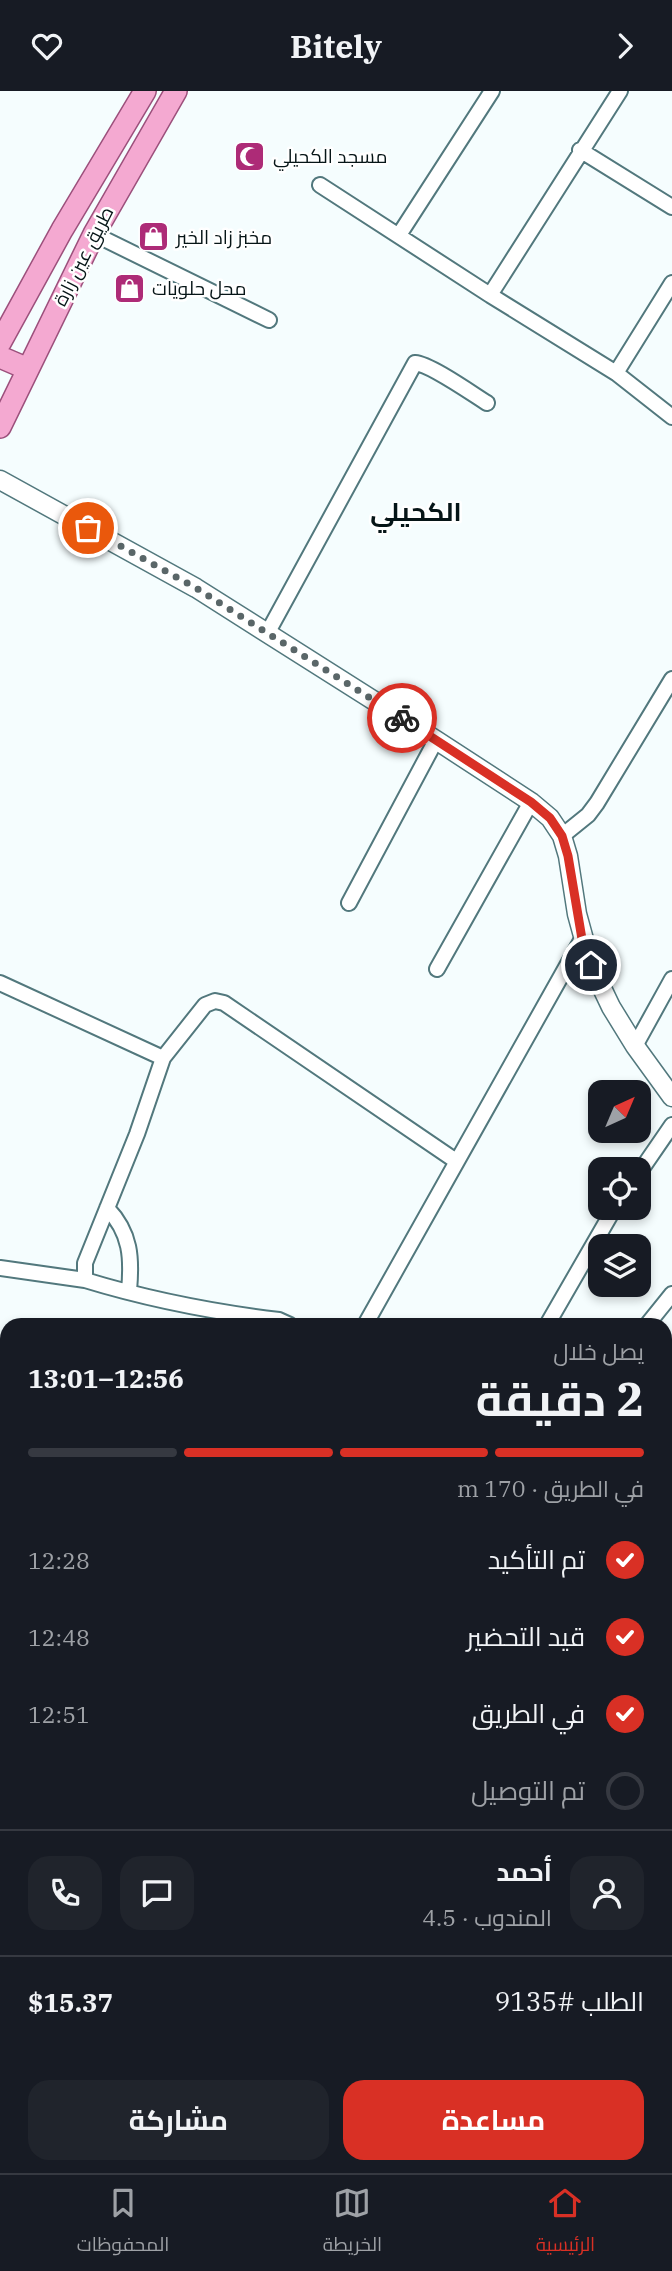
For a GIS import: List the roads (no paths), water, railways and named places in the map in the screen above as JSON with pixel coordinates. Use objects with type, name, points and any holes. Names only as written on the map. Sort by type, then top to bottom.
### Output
[{"type":"main road","name":"طريق عين زارة","points":[[0,343],[62,230],[145,91]]},
{"type":"main road","name":"طريق عين زارة","points":[[0,427],[94,234],[176,91]]},
{"type":"main road","points":[[0,357],[28,369]]},
{"type":"street","points":[[399,235],[492,91]]},
{"type":"street","points":[[490,295],[620,91]]},
{"type":"street","points":[[580,151],[672,207]]},
{"type":"street","points":[[320,185],[616,373],[672,417]]},
{"type":"street","points":[[94,234],[269,320]]},
{"type":"street","points":[[616,373],[672,283]]},
{"type":"street","points":[[268,632],[377,437],[415,363],[421,363],[487,403]]},
{"type":"street","points":[[0,480],[196,588],[268,632],[531,802],[550,818],[562,836],[568,856],[582,939],[591,965],[611,1007],[672,1097]]},
{"type":"street","points":[[562,836],[588,815],[597,803],[672,679]]},
{"type":"street","points":[[349,903],[436,740]]},
{"type":"street","points":[[437,969],[531,802]]},
{"type":"street","points":[[369,1318],[582,939]]},
{"type":"street","points":[[635,1046],[672,979]]},
{"type":"street","points":[[0,983],[163,1058]]},
{"type":"street","points":[[85,1280],[85,1263],[137,1134],[163,1058],[205,1005],[215,1001],[224,1003],[456,1161]]},
{"type":"street","points":[[650,1157],[672,1125]]},
{"type":"street","points":[[107,1208],[120,1221],[132,1258],[128,1291]]},
{"type":"street","points":[[551,1318],[608,1220]]},
{"type":"street","points":[[0,1268],[85,1280],[112,1290],[128,1291],[196,1308],[253,1318]]},
{"type":"street","points":[[653,1318],[672,1294]]},
{"type":"place","name":"مسجد الكحيلي","points":[[250,156]]},
{"type":"place","name":"مخبز زاد الخير","points":[[153,237]]},
{"type":"place","name":"محل حلويات","points":[[129,288]]},
{"type":"district","name":"الكحيلي","points":[[416,511]]}]
